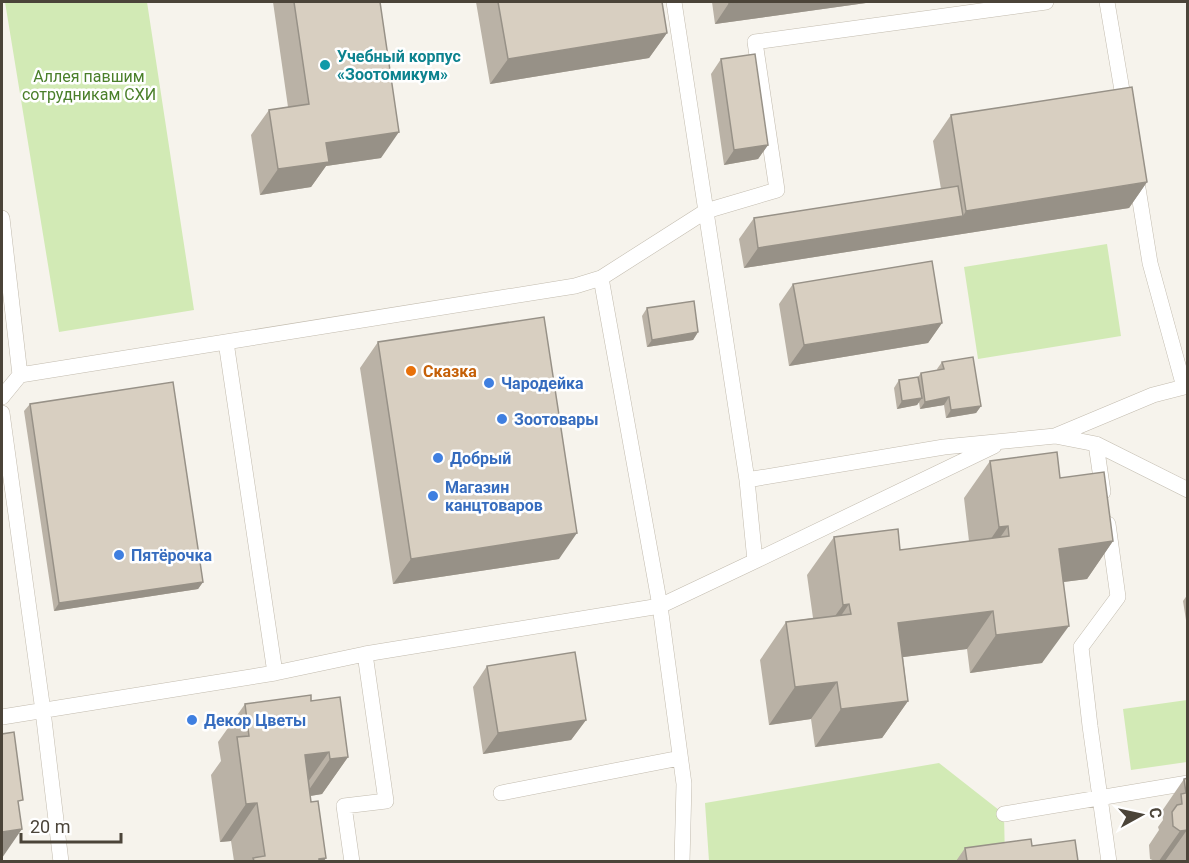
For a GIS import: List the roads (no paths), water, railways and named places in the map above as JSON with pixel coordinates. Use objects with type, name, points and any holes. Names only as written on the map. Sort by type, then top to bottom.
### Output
[{"type":"lane","points":[[674,2],[747,480],[755,561]]},
{"type":"lane","points":[[2,397],[20,375],[575,286],[601,278],[706,211],[777,190],[754,42],[1046,2]]},
{"type":"lane","points":[[1107,2],[1128,126]]},
{"type":"lane","points":[[1055,436],[1153,395],[1186,387],[1150,263],[1133,160]]},
{"type":"lane","points":[[2,218],[20,375]]},
{"type":"lane","points":[[601,278],[660,606],[684,784],[682,861]]},
{"type":"lane","points":[[226,342],[275,673]]},
{"type":"lane","points":[[2,414],[43,711],[60,861]]},
{"type":"lane","points":[[747,480],[944,447],[1055,436],[1096,444],[1188,490]]},
{"type":"lane","points":[[2,717],[275,673],[365,654],[660,606],[1005,441]]},
{"type":"lane","points":[[1096,444],[1118,597],[1082,647],[1090,726],[1109,861]]},
{"type":"lane","points":[[352,861],[344,806],[386,801],[365,654]]},
{"type":"lane","points":[[501,793],[680,758]]},
{"type":"lane","points":[[1004,814],[1100,796],[1188,783]]},
{"type":"place","name":"Учебный корпус «Зоотомикум»","points":[[325,65]]},
{"type":"place","name":"Сказка","points":[[411,371]]},
{"type":"place","name":"Чародейка","points":[[489,383]]},
{"type":"place","name":"Зоотовары","points":[[502,419]]},
{"type":"place","name":"Добрый","points":[[438,458]]},
{"type":"place","name":"Магазин канцтоваров","points":[[433,496]]},
{"type":"place","name":"Пятёрочка","points":[[119,555]]},
{"type":"place","name":"Декор Цветы","points":[[192,720]]},
{"type":"park label","name":"Аллея павшим сотрудникам СХИ","points":[[89,85]]}]
